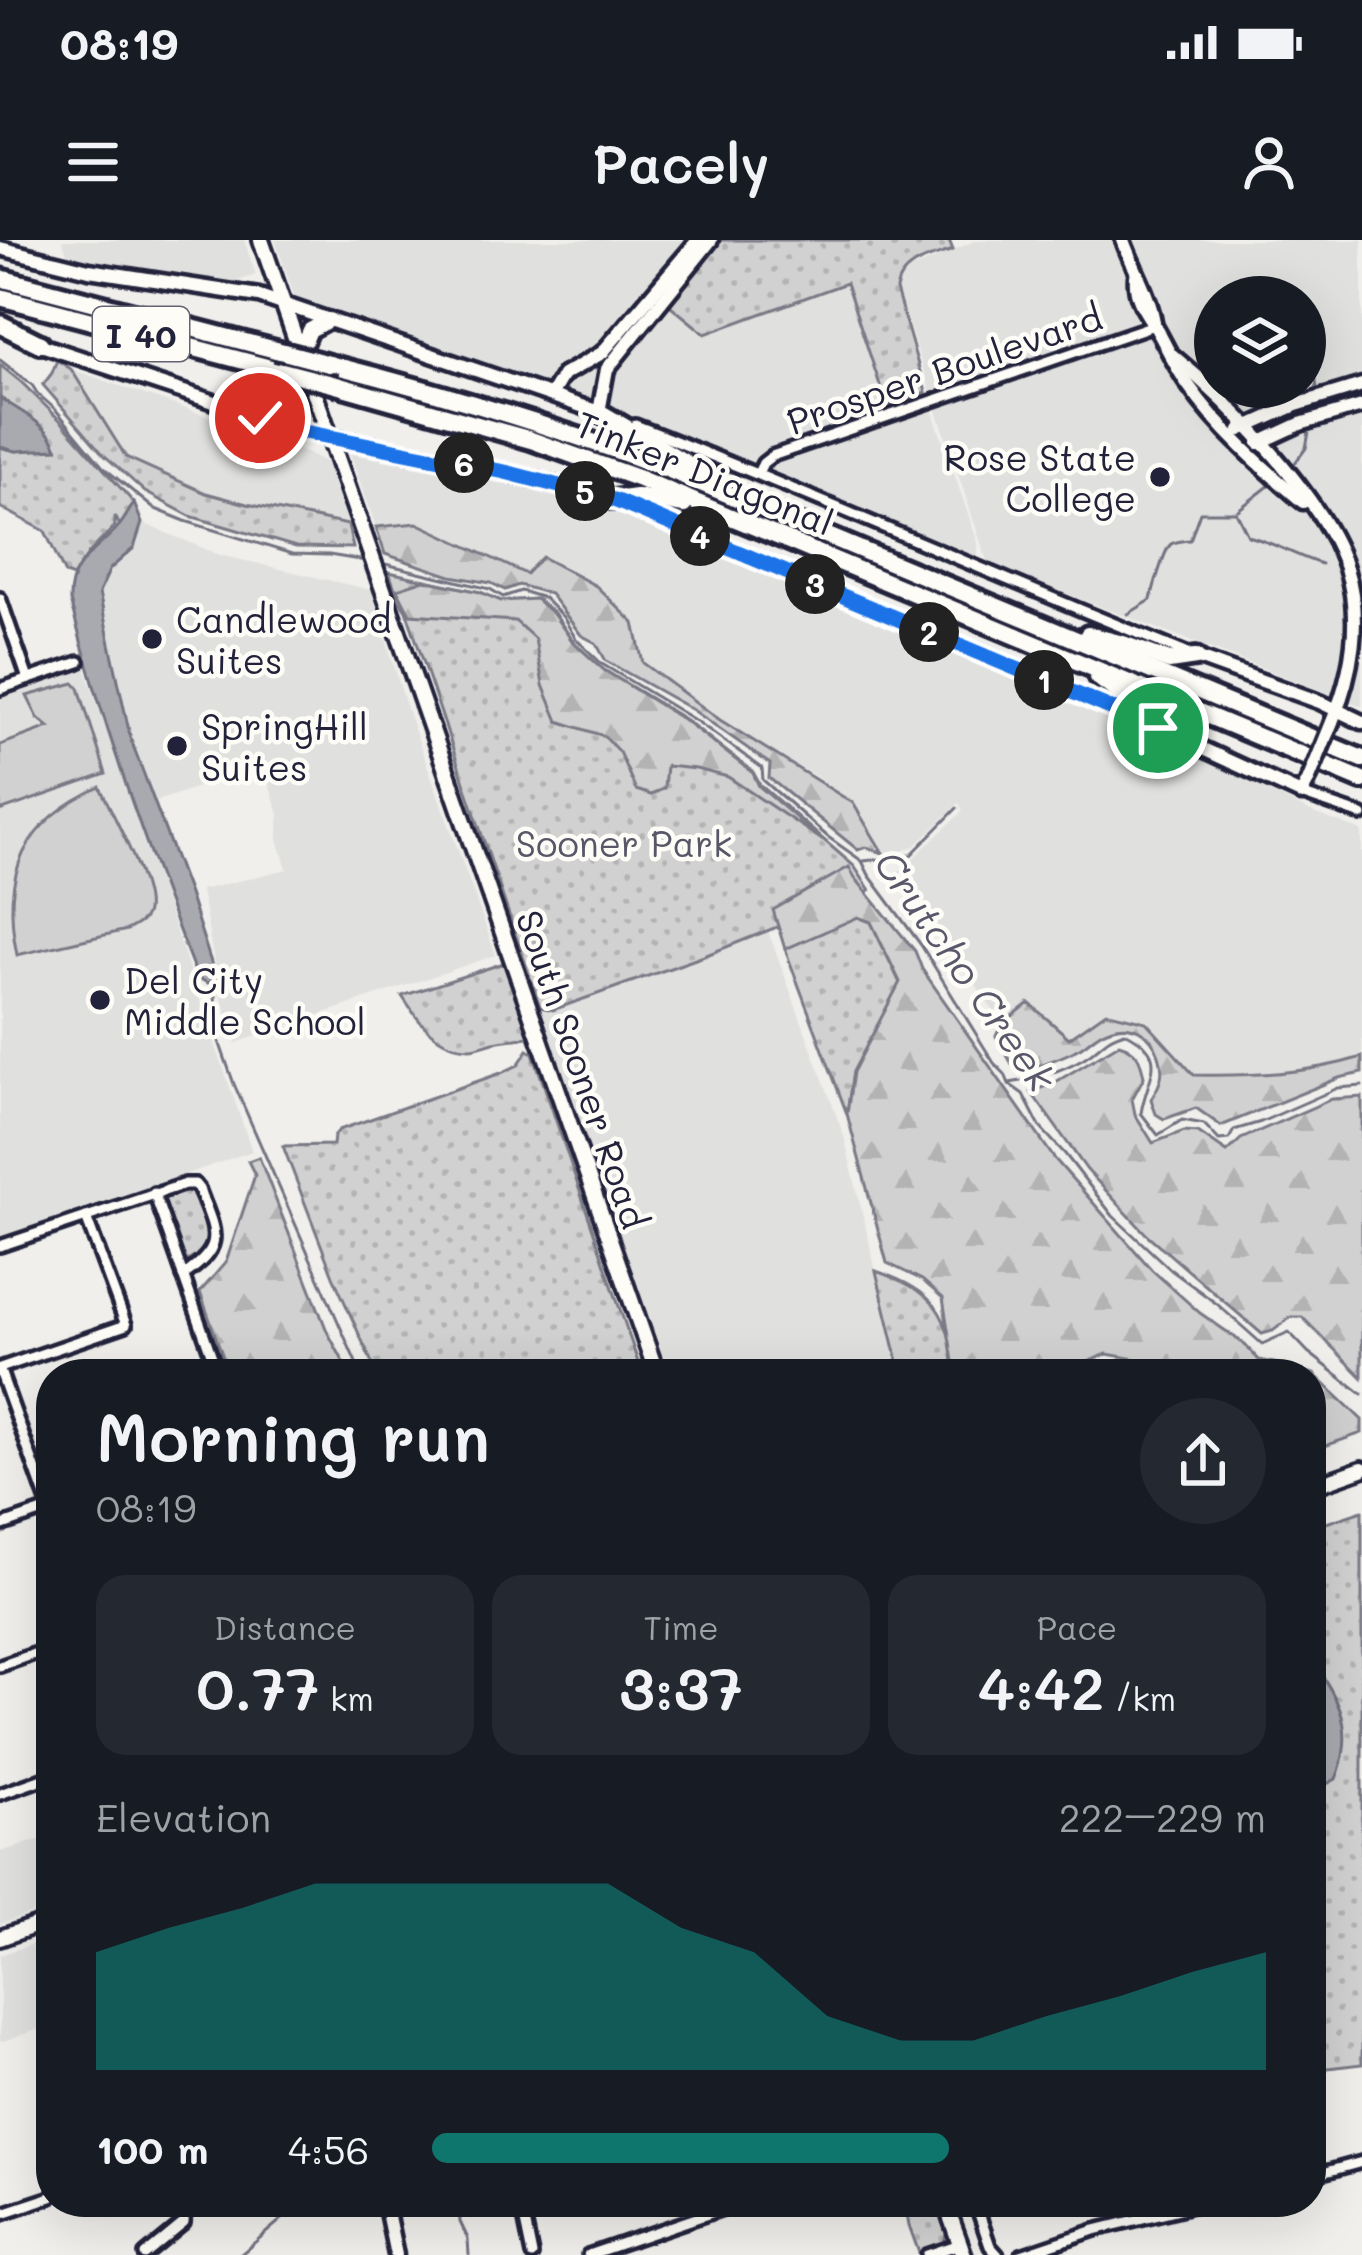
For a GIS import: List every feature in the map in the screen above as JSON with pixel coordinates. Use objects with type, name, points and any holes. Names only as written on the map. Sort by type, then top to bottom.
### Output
[{"type":"highway","name":"Tinker Diagonal","points":[[0,278],[458,398],[600,443],[1362,759]]},
{"type":"highway","name":"Tinker Diagonal","points":[[0,297],[531,440],[715,509],[1362,780]]},
{"type":"highway","points":[[0,328],[40,344]]},
{"type":"highway","points":[[599,412],[752,505]]},
{"type":"highway","points":[[614,500],[636,497],[715,509]]},
{"type":"highway","points":[[1029,620],[1173,662],[1196,657]]},
{"type":"highway","points":[[1073,658],[1129,700],[1142,721]]},
{"type":"main road","name":"South Sooner Road","points":[[261,240],[652,1359]]},
{"type":"main road","points":[[300,354],[310,330],[329,320]]},
{"type":"main road","points":[[1326,1481],[1362,1469]]},
{"type":"main road","points":[[0,1938],[36,1925]]},
{"type":"main road","points":[[950,2217],[962,2250]]},
{"type":"street","points":[[551,395],[563,375],[602,353],[698,240]]},
{"type":"street","points":[[599,412],[607,368],[711,240]]},
{"type":"street","points":[[1123,240],[1143,311],[1188,385],[1319,517]]},
{"type":"street","name":"Tinker Diagonal","points":[[0,248],[89,270],[283,302],[551,395],[758,473],[1066,605],[1320,703],[1335,716],[1362,722]]},
{"type":"street","name":"Prosper Boulevard","points":[[758,473],[772,456],[1154,325]]},
{"type":"street","name":"Tinker Diagonal","points":[[40,344],[305,432],[524,476],[614,500],[1362,815]]},
{"type":"street","points":[[1172,355],[1262,442],[1294,480],[1340,551],[1352,596],[1354,631],[1348,674],[1304,788]]},
{"type":"street","points":[[1233,435],[1314,398],[1362,385]]},
{"type":"street","points":[[1248,450],[1300,424],[1362,406]]},
{"type":"street","points":[[0,598],[28,679]]},
{"type":"street","points":[[0,689],[79,662]]},
{"type":"street","points":[[1320,703],[1334,694],[1348,674]]},
{"type":"street","points":[[0,1246],[154,1193],[194,1184],[214,1231],[214,1243],[209,1255],[183,1276]]},
{"type":"street","points":[[154,1193],[213,1359]]},
{"type":"street","points":[[36,1473],[0,1370],[126,1325],[86,1217]]},
{"type":"street","points":[[0,1526],[36,1515]]},
{"type":"street","points":[[0,1666],[36,1653]]},
{"type":"street","points":[[0,1794],[36,1781]]},
{"type":"street","points":[[1326,2172],[1362,2162]]},
{"type":"street","points":[[0,2214],[36,2202]]},
{"type":"street","points":[[145,2255],[184,2223],[184,2217]]},
{"type":"street","points":[[388,2217],[396,2255]]},
{"type":"street","points":[[524,2217],[532,2255]]},
{"type":"street","points":[[588,2255],[699,2217]]},
{"type":"street","points":[[980,2217],[998,2255]]},
{"type":"street","points":[[1027,2253],[1147,2217]]},
{"type":"street","points":[[927,2255],[962,2250]]},
{"type":"shaded area","points":[[62,240],[244,240],[256,275],[229,284],[68,256]]},
{"type":"shaded area","points":[[275,240],[692,240],[650,290],[705,334],[846,283],[886,406],[926,392],[978,553],[975,558],[637,417],[296,301]]},
{"type":"shaded area","name":"Rose State College","points":[[976,240],[1362,240],[1362,706],[988,564],[897,290],[905,272]]},
{"type":"shaded area","points":[[71,369],[285,443],[326,462],[348,525],[206,493],[125,456]]},
{"type":"shaded area","points":[[0,398],[41,426],[57,449],[0,447]]},
{"type":"shaded area","points":[[355,450],[584,497],[1128,723],[1311,812],[1362,831],[1362,1057],[1265,1076],[1194,1075],[1146,1022],[1107,1012],[1069,1039],[1029,1003],[1002,1024],[933,920],[896,874],[963,811],[959,803],[915,846],[883,853],[853,803],[720,720],[643,663],[634,623],[417,524],[376,527],[350,454]]},
{"type":"shaded area","points":[[134,503],[142,523],[134,548],[110,569],[99,593],[131,740],[216,978],[208,983],[193,967],[142,831],[70,601],[78,568]]},
{"type":"shaded area","points":[[142,523],[220,555],[371,590],[408,712],[496,955],[236,1043],[220,994],[201,890],[287,869],[278,839],[279,814],[262,765],[154,802],[131,740],[99,593],[110,569],[134,548]]},
{"type":"shaded area","name":"Del City Middle School","points":[[85,668],[252,1151],[0,1240],[0,696]]},
{"type":"shaded area","points":[[767,928],[844,1136],[876,1271],[900,1280],[936,1304],[952,1341],[954,1359],[665,1359],[538,1010]]},
{"type":"shaded area","points":[[1326,1682],[1345,1730],[1336,1779],[1326,1784]]},
{"type":"shaded area","points":[[36,1841],[36,1912],[0,1924],[0,1852]]},
{"type":"shaded area","points":[[36,1943],[36,2030],[0,2042],[0,1955]]},
{"type":"green space","points":[[714,240],[949,240],[953,250],[910,268],[896,290],[926,392],[887,406],[846,283],[705,334],[666,302]]},
{"type":"green space","points":[[57,360],[71,369],[126,457],[206,493],[348,525],[353,548],[296,547],[190,516],[145,492],[103,454],[43,385]]},
{"type":"green space","points":[[0,365],[61,421],[134,503],[120,526],[115,516],[115,526],[73,577],[65,574],[45,531],[0,507],[0,447],[16,451],[57,448],[40,425],[0,398]]},
{"type":"green space","points":[[417,523],[526,574],[542,557],[596,586],[634,623],[643,663],[720,720],[853,803],[883,853],[866,847],[858,850],[769,778],[770,764],[693,710],[606,661],[596,643],[581,635],[550,594],[519,585],[505,590],[385,554],[376,527]]},
{"type":"green space","name":"Sooner Park","points":[[389,572],[501,601],[537,599],[604,670],[686,720],[753,772],[760,785],[854,866],[870,890],[553,1010],[540,1007]]},
{"type":"green space","points":[[424,580],[501,601],[536,599],[604,670],[687,722],[753,773],[759,786],[822,840],[728,777],[666,766],[664,788],[651,795],[636,790],[619,752],[604,736],[558,721],[543,685],[535,639],[515,621],[410,614],[397,589]]},
{"type":"green space","points":[[74,683],[106,774],[0,811],[0,745],[49,727],[38,718],[27,696]]},
{"type":"green space","points":[[100,787],[137,867],[147,899],[146,915],[127,930],[17,955],[12,899],[24,853],[53,816]]},
{"type":"green space","points":[[849,867],[915,951],[922,969],[1054,1158],[1152,1270],[1258,1359],[1136,1359],[1107,1354],[1095,1359],[953,1359],[943,1298],[922,1280],[887,1263],[847,1114],[853,1072],[900,982],[871,922],[858,917],[785,949],[773,910]]},
{"type":"green space","points":[[858,917],[871,922],[900,983],[853,1072],[847,1114],[785,949]]},
{"type":"green space","points":[[504,963],[529,1036],[458,1047],[429,1031],[402,996]]},
{"type":"green space","points":[[1029,1003],[1069,1038],[1106,1012],[1146,1022],[1194,1075],[1279,1073],[1362,1057],[1362,1073],[1221,1126],[1196,1108],[1164,1119],[1156,1114],[1151,1099],[1161,1078],[1159,1055],[1145,1034],[1132,1027],[1107,1030],[1070,1053],[1022,1071],[1012,1064],[996,1036],[1002,1024]]},
{"type":"green space","points":[[1119,1044],[1134,1052],[1141,1065],[1144,1077],[1132,1099],[1135,1114],[1153,1143],[1184,1131],[1198,1132],[1227,1152],[1241,1139],[1332,1099],[1362,1097],[1362,1377],[1302,1317],[1291,1317],[1262,1334],[1146,1234],[1087,1170],[1031,1092]]},
{"type":"green space","points":[[528,1050],[533,1053],[637,1359],[370,1359],[283,1146],[333,1145],[339,1130],[518,1065]]},
{"type":"green space","points":[[259,1157],[342,1359],[224,1359],[200,1292],[226,1262],[255,1175],[248,1161]]},
{"type":"green space","points":[[188,1188],[198,1201],[206,1235],[204,1247],[187,1261],[163,1203],[164,1195]]},
{"type":"green space","points":[[876,1271],[926,1296],[949,1335],[953,1359],[897,1359]]},
{"type":"green space","points":[[1326,1386],[1362,1420],[1362,1433],[1326,1446]]},
{"type":"green space","points":[[1362,1511],[1362,2064],[1326,2068],[1326,1523]]},
{"type":"green space","points":[[908,2217],[941,2217],[944,2243],[919,2253]]},
{"type":"waterway","name":"Crutcho Creek","points":[[0,360],[32,385],[103,467],[153,508],[292,554],[366,561]]},
{"type":"waterway","points":[[1295,463],[1306,448],[1309,432]]},
{"type":"waterway","points":[[1238,510],[1270,485]]},
{"type":"waterway","points":[[1128,614],[1151,600],[1168,548],[1190,540],[1200,512],[1236,512],[1248,536],[1321,564]]},
{"type":"waterway","name":"Crutcho Creek","points":[[381,563],[490,589],[503,597],[521,591],[544,598],[602,664],[698,722],[762,768],[763,780],[862,861],[994,1063],[1023,1094],[1040,1127],[1113,1216],[1262,1344],[1289,1332],[1317,1359]]},
{"type":"waterway","points":[[864,861],[911,855],[957,808]]},
{"type":"waterway","points":[[211,978],[216,989],[213,1024],[234,1084],[354,1359]]},
{"type":"waterway","points":[[1009,1083],[1066,1067],[1125,1032],[1148,1049],[1152,1058],[1141,1113],[1158,1135],[1182,1120],[1204,1124],[1219,1140],[1338,1088],[1362,1086]]},
{"type":"waterway","name":"Crutcho Creek","points":[[1326,1366],[1362,1394]]},
{"type":"waterway","points":[[240,2255],[284,2217]]},
{"type":"waterway","points":[[460,2217],[469,2255]]},
{"type":"place","name":"Rose State College","points":[[1160,477]]},
{"type":"place","name":"Candlewood Suites","points":[[152,639]]},
{"type":"place","name":"SpringHill Suites","points":[[177,746]]},
{"type":"place","name":"Del City Middle School","points":[[100,1000]]},
{"type":"route","points":[[260,418],[614,500],[1158,728]]}]
